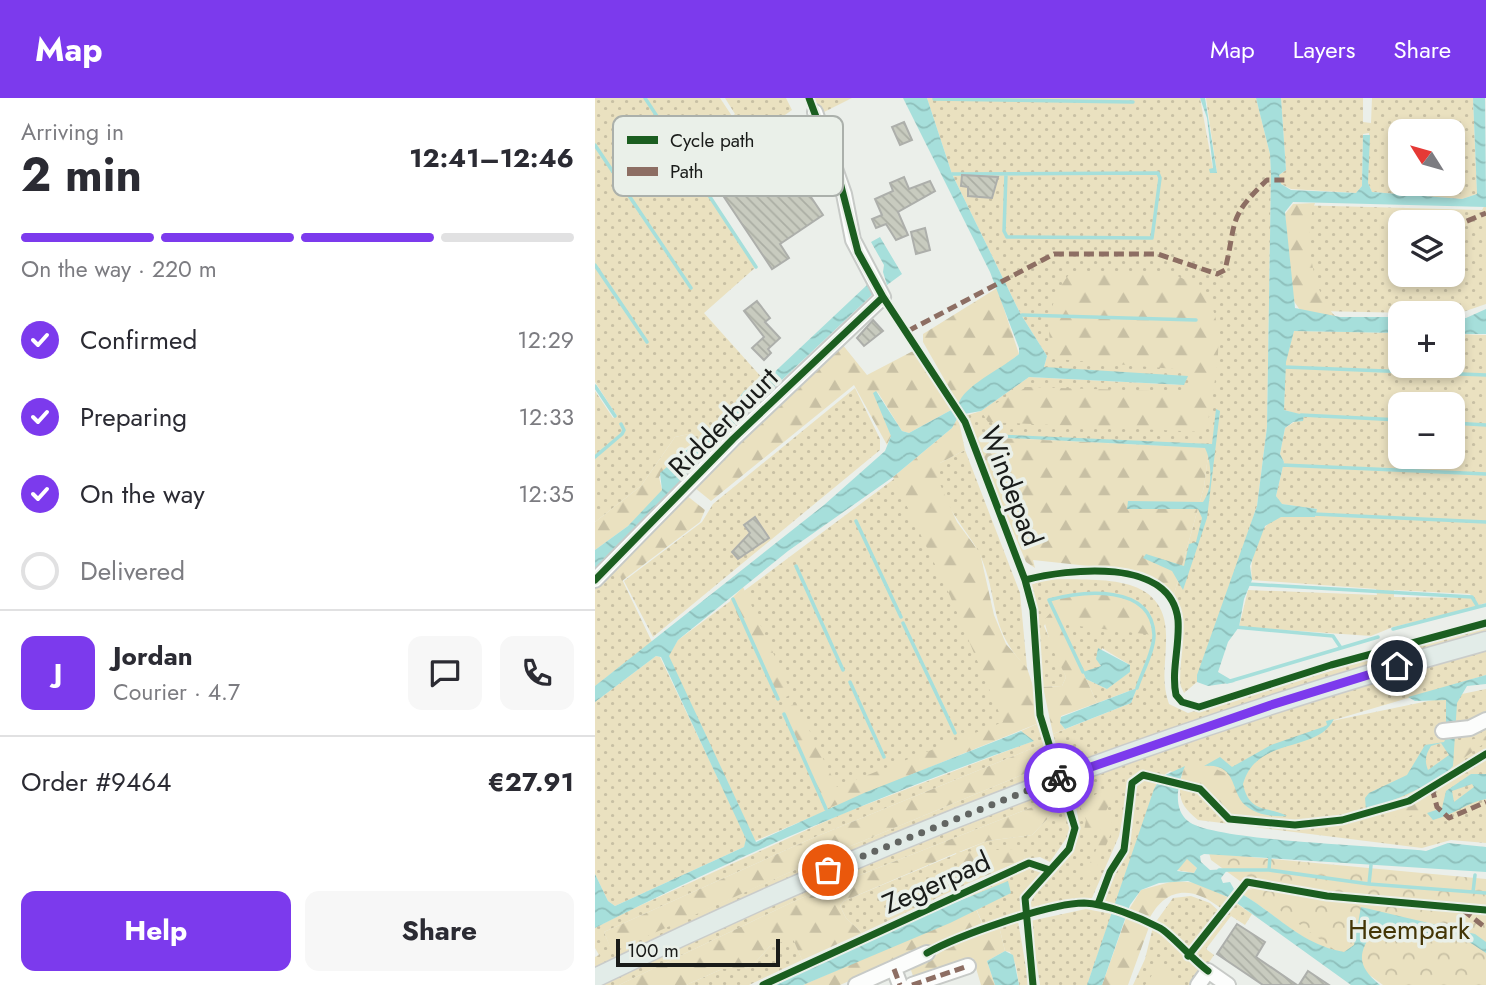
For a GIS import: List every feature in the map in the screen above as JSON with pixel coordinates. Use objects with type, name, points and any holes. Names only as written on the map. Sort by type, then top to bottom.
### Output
[{"type":"main road","points":[[595,978],[731,911],[1062,777],[1271,705],[1486,641]]},
{"type":"street","name":"Ridderbuurt","points":[[815,112],[816,116]]},
{"type":"street","name":"Ridderbuurt","points":[[595,580],[742,430],[883,297],[853,240],[843,195]]},
{"type":"street","points":[[1450,730],[1470,728],[1486,720]]},
{"type":"street","points":[[856,985],[927,953]]},
{"type":"street","points":[[912,985],[968,966]]},
{"type":"street","points":[[894,969],[900,985]]},
{"type":"street","points":[[1198,985],[1207,971],[1228,985]]},
{"type":"green space","points":[[595,98],[720,98],[732,116],[613,116],[613,196],[708,196],[756,267],[704,313],[765,381],[744,391],[724,418],[695,442],[689,434],[675,437],[641,486],[595,522],[595,391],[613,418],[617,416],[595,382]]},
{"type":"green space","points":[[725,98],[786,98],[792,110],[784,116],[732,116],[735,114]]},
{"type":"green space","points":[[813,98],[852,98],[820,114]]},
{"type":"green space","points":[[927,98],[1200,98],[1213,169],[1217,173],[1206,98],[1256,98],[1270,154],[1271,174],[1267,427],[1257,506],[1197,682],[1184,693],[1177,678],[1181,617],[1173,598],[1204,487],[1209,448],[977,437],[968,415],[981,411],[1029,377],[1183,385],[1044,367],[1047,356],[1020,313],[952,174]]},
{"type":"green space","points":[[1281,98],[1363,98],[1363,122],[1371,123],[1372,98],[1473,98],[1477,194],[1462,199],[1423,196],[1465,196],[1465,119],[1388,119],[1388,193],[1372,192],[1368,183],[1369,133],[1363,134],[1362,186],[1356,193],[1291,189],[1281,184],[1279,175],[1286,170]]},
{"type":"green space","points":[[1315,203],[1310,230],[1312,262],[1320,293],[1335,316],[1300,310],[1291,297],[1285,214],[1293,204]]},
{"type":"green space","points":[[1486,203],[1486,304],[1465,311],[1465,301],[1388,301],[1388,313],[1318,311],[1293,205],[1482,210]]},
{"type":"green space","points":[[1168,271],[1201,290],[1216,319],[1216,372],[1208,422],[1203,432],[988,422],[981,411],[1027,387],[1188,392],[1192,375],[1186,370],[1056,359],[1049,337],[1053,304],[1070,273]]},
{"type":"green space","points":[[997,288],[1019,354],[959,405],[923,342],[923,334]]},
{"type":"green space","points":[[1294,331],[1388,333],[1388,378],[1465,378],[1465,334],[1486,335],[1486,603],[1478,605],[1470,594],[1394,590],[1394,597],[1471,598],[1477,607],[1393,627],[1371,636],[1239,627],[1248,590],[1377,595],[1376,589],[1252,580],[1254,553],[1266,526],[1272,520],[1284,516],[1315,517],[1317,509],[1281,504],[1276,496],[1284,462],[1280,454],[1285,428],[1304,416],[1284,410],[1285,362]]},
{"type":"green space","points":[[842,344],[867,375],[913,351],[953,409],[909,433],[902,431],[877,391],[891,436],[887,445],[854,385],[711,501],[695,488]]},
{"type":"green space","points":[[855,388],[880,439],[880,450],[653,637],[624,581],[702,522],[713,504]]},
{"type":"green space","points":[[964,414],[968,415],[978,437],[1209,448],[1204,487],[1173,598],[1154,578],[1135,571],[1033,560],[1035,568],[1026,562]]},
{"type":"green space","points":[[958,417],[965,450],[940,463],[939,482],[957,522],[980,553],[994,615],[1006,644],[1027,668],[1035,692],[1039,723],[826,809],[784,709],[796,703],[837,787],[1003,722],[950,596],[893,477],[952,428]]},
{"type":"green space","points":[[689,434],[695,442],[681,451],[659,477],[662,490],[659,495],[628,526],[595,550],[595,522],[641,486],[675,437]]},
{"type":"green space","points":[[965,450],[1020,593],[1027,668],[1014,653],[1000,626],[980,555],[939,486],[940,463]]},
{"type":"green space","points":[[902,473],[1017,730],[755,841],[668,656],[678,640]]},
{"type":"green space","points":[[686,495],[705,510],[700,522],[622,581],[617,569]]},
{"type":"green space","points":[[617,569],[652,642],[595,686],[595,588]]},
{"type":"green space","points":[[1047,579],[1126,584],[1143,590],[1156,601],[1164,617],[1165,680],[1169,704],[1188,713],[1486,625],[1486,635],[805,872],[595,968],[595,957],[599,955],[595,948],[595,928],[628,911],[844,813],[1033,741],[1021,731],[1039,723],[1043,744],[815,837],[604,932],[612,951],[817,860],[1060,759],[1053,734],[1131,703],[1137,688],[1097,703],[1086,679],[1107,689],[1129,672],[1130,665],[1102,648],[1100,669],[1083,672],[1061,623],[1150,632],[1152,624],[1050,601],[1054,609],[1044,626],[1066,677],[1062,686],[1043,687],[1036,611],[1028,586]]},
{"type":"green space","points":[[743,587],[792,694],[780,700],[730,600]]},
{"type":"green space","points":[[1088,592],[1121,598],[1139,607],[1150,623],[1153,635],[1061,624],[1097,703],[1061,716],[1060,723],[1065,729],[1053,734],[1043,687],[1062,686],[1066,677],[1051,646],[1044,620],[1054,609],[1049,600]]},
{"type":"green space","points":[[1486,647],[1486,675],[1327,722],[1486,689],[1486,843],[1451,840],[1422,848],[1198,820],[1180,796],[1182,776],[1170,771],[1161,777],[1144,773],[1130,781],[1119,836],[1092,898],[1031,911],[1029,906],[1075,844],[1079,830],[1070,791],[1060,794],[1072,830],[1050,862],[1040,857],[1025,859],[1023,852],[958,853],[987,841],[1032,835],[1054,812],[1053,799],[799,899],[619,985],[595,985],[818,879],[1209,731]]},
{"type":"green space","points":[[656,656],[660,657],[747,839],[744,847],[615,906],[608,901],[595,874],[595,702]]},
{"type":"green space","points":[[1486,736],[1486,742],[1453,766],[1454,744]]},
{"type":"green space","points":[[1043,744],[1048,764],[817,860],[612,952],[604,932],[815,837]]},
{"type":"green space","points":[[1216,756],[1218,759],[1206,765],[1228,774],[1244,805],[1271,816],[1275,822],[1231,814],[1202,788],[1180,782],[1185,766]]},
{"type":"green space","points":[[1461,773],[1471,774],[1446,791],[1442,808],[1401,818],[1381,814],[1404,806]]},
{"type":"green space","points":[[1145,780],[1157,784],[1115,905],[1104,900],[1128,845],[1136,787]]},
{"type":"green space","points":[[1108,789],[1114,795],[1105,813],[1112,821],[1110,836],[1089,885],[1081,883],[1102,837],[1100,824],[1091,833],[1084,830],[1086,820],[1078,802]]},
{"type":"green space","points":[[1053,799],[1054,812],[1032,835],[987,841],[959,852],[1014,849],[1024,852],[1025,859],[969,883],[956,853],[844,901],[840,906],[846,918],[862,933],[802,960],[793,939],[771,945],[753,965],[745,969],[722,969],[686,985],[619,985],[799,899]]},
{"type":"green space","name":"Heempark","points":[[1209,853],[1486,879],[1486,985],[1383,985],[1211,860]]},
{"type":"green space","points":[[957,854],[969,883],[862,933],[846,918],[840,906],[844,901]]},
{"type":"green space","points":[[1187,858],[1197,868],[1194,873],[1177,870]]},
{"type":"green space","points":[[1035,866],[1044,869],[1022,898],[1022,913],[984,927],[970,894]]},
{"type":"green space","points":[[1174,881],[1200,883],[1229,898],[1222,909],[1191,893],[1172,895],[1155,909],[1148,921],[1128,911],[1141,890]]},
{"type":"green space","points":[[1247,889],[1265,891],[1344,952],[1329,949],[1302,936],[1240,893]]},
{"type":"green space","points":[[1191,896],[1210,903],[1220,912],[1187,953],[1164,928],[1155,923],[1173,898]]},
{"type":"green space","points":[[1233,901],[1252,914],[1245,925],[1231,916],[1206,949],[1214,955],[1206,967],[1191,957]]},
{"type":"green space","points":[[976,909],[982,923],[840,985],[803,985]]},
{"type":"green space","points":[[1086,909],[1112,914],[1087,985],[1040,985],[1030,921]]},
{"type":"green space","points":[[1126,918],[1149,927],[1128,985],[1102,985]]},
{"type":"green space","points":[[1018,921],[1029,985],[1019,985],[1016,966],[1010,952],[1005,951],[999,926]]},
{"type":"green space","points":[[999,926],[1005,951],[987,961],[995,985],[981,985],[973,958],[914,979],[911,970],[956,943]]},
{"type":"green space","points":[[1153,927],[1201,972],[1191,985],[1133,985],[1145,959]]},
{"type":"green space","points":[[793,938],[802,960],[749,985],[686,985],[722,969],[745,969],[753,965],[771,945]]},
{"type":"green space","points":[[1158,966],[1182,982],[1180,985],[1145,985]]},
{"type":"water","points":[[903,98],[927,98],[952,174],[1020,313],[1047,356],[1044,367],[1188,376],[1184,385],[1029,377],[981,411],[964,414],[958,405],[962,398],[975,384],[1019,354],[1019,348],[990,272]]},
{"type":"water","points":[[1200,98],[1205,98],[1217,173],[1210,173],[1209,169],[1213,168],[1207,118]]},
{"type":"water","points":[[1256,98],[1281,98],[1286,170],[1279,175],[1281,184],[1291,190],[1356,193],[1362,186],[1363,135],[1370,135],[1368,183],[1372,192],[1388,193],[1388,196],[1462,199],[1477,194],[1473,98],[1485,98],[1486,207],[1293,202],[1285,212],[1295,308],[1340,317],[1388,317],[1388,333],[1294,331],[1286,362],[1284,410],[1304,415],[1303,421],[1293,422],[1285,428],[1280,454],[1284,462],[1276,496],[1282,504],[1317,509],[1315,517],[1281,517],[1265,526],[1250,566],[1252,580],[1244,599],[1239,627],[1228,642],[1218,672],[1235,682],[1208,686],[1197,682],[1197,675],[1257,506],[1267,427],[1270,154]]},
{"type":"water","points":[[880,237],[902,274],[887,285],[884,265],[871,242]]},
{"type":"water","points":[[867,285],[873,294],[714,444],[651,514],[595,569],[595,550],[628,526],[662,490],[660,473],[724,418],[744,391],[765,381]]},
{"type":"water","points":[[1486,309],[1486,334],[1465,334],[1466,318]]},
{"type":"water","points":[[876,391],[902,431],[909,433],[953,409],[958,417],[952,428],[893,477],[788,551],[678,640],[669,656],[756,842],[864,793],[1021,731],[1034,741],[811,827],[702,875],[595,928],[595,874],[608,901],[615,906],[744,847],[746,839],[661,657],[656,656],[595,702],[595,686],[824,505],[885,451],[891,436],[873,393]]},
{"type":"water","points":[[1216,409],[1220,411],[1207,518],[1183,590],[1172,571],[1143,558],[1146,554],[1184,566],[1189,544],[1196,542],[1202,518],[1198,509],[1127,509],[1128,501],[1203,502],[1209,490],[1210,475],[1205,448],[990,437],[988,434],[1212,444]]},
{"type":"water","points":[[1098,648],[1130,665],[1130,672],[1107,689],[1086,679],[1083,672],[1101,666],[1096,659]]},
{"type":"water","points":[[1486,675],[1486,684],[1467,686],[1457,703],[1453,766],[1437,779],[1399,798],[1366,810],[1365,798],[1369,793],[1407,775],[1425,745],[1444,742],[1446,738],[1446,700],[1415,701],[1408,697]],"holes":[[[1441,743],[1449,755],[1428,770],[1426,757],[1431,746]]]},
{"type":"water","points":[[1137,688],[1131,703],[1065,729],[1060,723],[1061,717]]},
{"type":"water","points":[[1334,719],[1326,730],[1315,737],[1273,751],[1250,769],[1243,784],[1250,801],[1261,808],[1287,816],[1265,815],[1249,808],[1240,799],[1232,780],[1223,769],[1204,766],[1220,757],[1232,767],[1271,745],[1323,727],[1327,725],[1326,721]]},
{"type":"water","points":[[1185,766],[1178,795],[1180,809],[1188,821],[1203,828],[1300,842],[1426,851],[1448,843],[1486,847],[1486,872],[1204,854],[1200,856],[1201,862],[1210,870],[1228,869],[1221,878],[1223,883],[1230,882],[1234,889],[1228,897],[1188,881],[1159,883],[1141,890],[1130,905],[1102,985],[1087,985],[1154,789],[1161,777]],"holes":[[[1187,859],[1197,868],[1194,873],[1177,871]]]},
{"type":"water","points":[[1471,774],[1486,774],[1486,799],[1433,820],[1427,813],[1442,808],[1446,791]],"holes":[[[1472,784],[1474,787],[1454,802],[1452,791]]]},
{"type":"water","points":[[1008,881],[1011,893],[950,923],[803,985],[775,985],[932,912]]},
{"type":"water","points":[[1240,893],[1302,936],[1344,952],[1354,945],[1361,907],[1475,934],[1486,942],[1486,953],[1460,936],[1374,930],[1362,953],[1362,959],[1367,972],[1380,985],[1351,985],[1234,901]]},
{"type":"water","points":[[1005,951],[1013,955],[1019,985],[995,985],[987,961]]},
{"type":"building","points":[[904,122],[912,140],[900,145],[892,127]]},
{"type":"building","points":[[962,175],[998,177],[992,198],[968,196],[968,187],[961,186]]},
{"type":"building","points":[[904,177],[909,189],[930,181],[935,191],[898,212],[908,235],[896,240],[886,224],[876,228],[872,219],[882,215],[875,199],[893,191],[890,183]]},
{"type":"building","points":[[723,196],[810,196],[823,215],[780,244],[789,258],[772,269]]},
{"type":"building","points":[[925,228],[930,250],[916,254],[911,232]]},
{"type":"building","points":[[757,301],[770,318],[765,322],[780,338],[768,349],[771,353],[764,360],[752,348],[764,337],[744,311]]},
{"type":"building","points":[[873,320],[883,331],[864,346],[857,338]]},
{"type":"building","points":[[755,517],[769,538],[738,559],[732,552],[750,533],[744,525]]},
{"type":"building","points":[[1237,924],[1265,942],[1256,957],[1297,985],[1263,985],[1217,954]]},
{"type":"building","points":[[1308,971],[1329,985],[1299,985]]},
{"type":"waterway","points":[[645,98],[657,116]]},
{"type":"waterway","points":[[934,99],[1133,102]]},
{"type":"waterway","points":[[595,145],[613,172]]},
{"type":"waterway","points":[[952,174],[1158,173],[1160,178],[1152,238],[1007,237],[1004,231],[1006,174]]},
{"type":"waterway","points":[[629,196],[691,288]]},
{"type":"waterway","points":[[709,196],[756,267]]},
{"type":"waterway","points":[[595,265],[647,342]]},
{"type":"waterway","points":[[1022,315],[1196,320]]},
{"type":"waterway","points":[[1284,367],[1486,375]]},
{"type":"waterway","points":[[595,386],[615,416]]},
{"type":"waterway","points":[[1301,415],[1388,419]]},
{"type":"waterway","points":[[595,457],[622,434],[624,430],[621,424]]},
{"type":"waterway","points":[[1465,424],[1486,425]]},
{"type":"waterway","points":[[1282,465],[1486,474]]},
{"type":"waterway","points":[[1313,514],[1486,522]]},
{"type":"waterway","points":[[856,521],[901,617]]},
{"type":"waterway","points":[[796,566],[843,670]]},
{"type":"waterway","points":[[1248,584],[1472,597],[1478,607]]},
{"type":"waterway","points":[[1083,672],[1049,600],[1096,593],[1129,599],[1141,606],[1150,618],[1154,635],[1150,655],[1137,688]]},
{"type":"waterway","points":[[733,599],[778,699]]},
{"type":"waterway","points":[[1393,629],[1486,605]]},
{"type":"waterway","points":[[903,623],[955,733]]},
{"type":"waterway","points":[[1235,627],[1333,636],[1341,648]]},
{"type":"waterway","points":[[1227,682],[1378,637]]},
{"type":"waterway","points":[[850,682],[884,757]]},
{"type":"waterway","points":[[784,714],[826,809]]},
{"type":"waterway","points":[[1269,870],[1270,856]]},
{"type":"waterway","points":[[1369,884],[1371,865]]},
{"type":"waterway","points":[[1219,870],[1269,870],[1369,884],[1486,893]]},
{"type":"waterway","points":[[1473,892],[1475,875]]},
{"type":"marked path","points":[[908,331],[1054,254],[1158,254],[1217,274],[1225,270],[1235,221],[1245,203],[1267,180],[1286,180]]},
{"type":"marked path","points":[[1465,222],[1486,213]]},
{"type":"marked path","points":[[1432,788],[1437,807],[1449,818],[1486,802]]},
{"type":"marked path","points":[[1463,910],[1486,928]]},
{"type":"marked path","points":[[912,985],[968,966]]},
{"type":"marked path","points":[[894,969],[900,985]]},
{"type":"cycle path","name":"Windepad","points":[[809,98],[816,116]]},
{"type":"cycle path","name":"Windepad","points":[[843,194],[858,252],[883,297],[965,422],[1025,580],[1033,610],[1040,715],[1075,828],[1069,849],[1025,898],[1033,985]]},
{"type":"cycle path","points":[[595,580],[733,439],[883,297]]},
{"type":"cycle path","points":[[1025,580],[1090,571],[1138,576],[1157,585],[1171,599],[1178,620],[1174,677],[1176,695],[1182,702],[1199,707],[1331,665],[1486,623]]},
{"type":"cycle path","points":[[1098,904],[1110,872],[1124,850],[1132,783],[1143,775],[1200,789],[1229,819],[1295,825],[1342,820],[1409,801],[1486,754]]},
{"type":"cycle path","name":"Zegerpad","points":[[763,985],[1029,863],[1050,870]]},
{"type":"cycle path","points":[[1188,956],[1247,882],[1327,896],[1486,910]]},
{"type":"cycle path","points":[[927,953],[1004,922],[1049,908],[1084,903],[1123,912],[1160,928],[1208,971]]},
{"type":"way so far","points":[[828,870],[1059,778]]},
{"type":"route","points":[[1059,778],[1271,705],[1397,666]]}]
